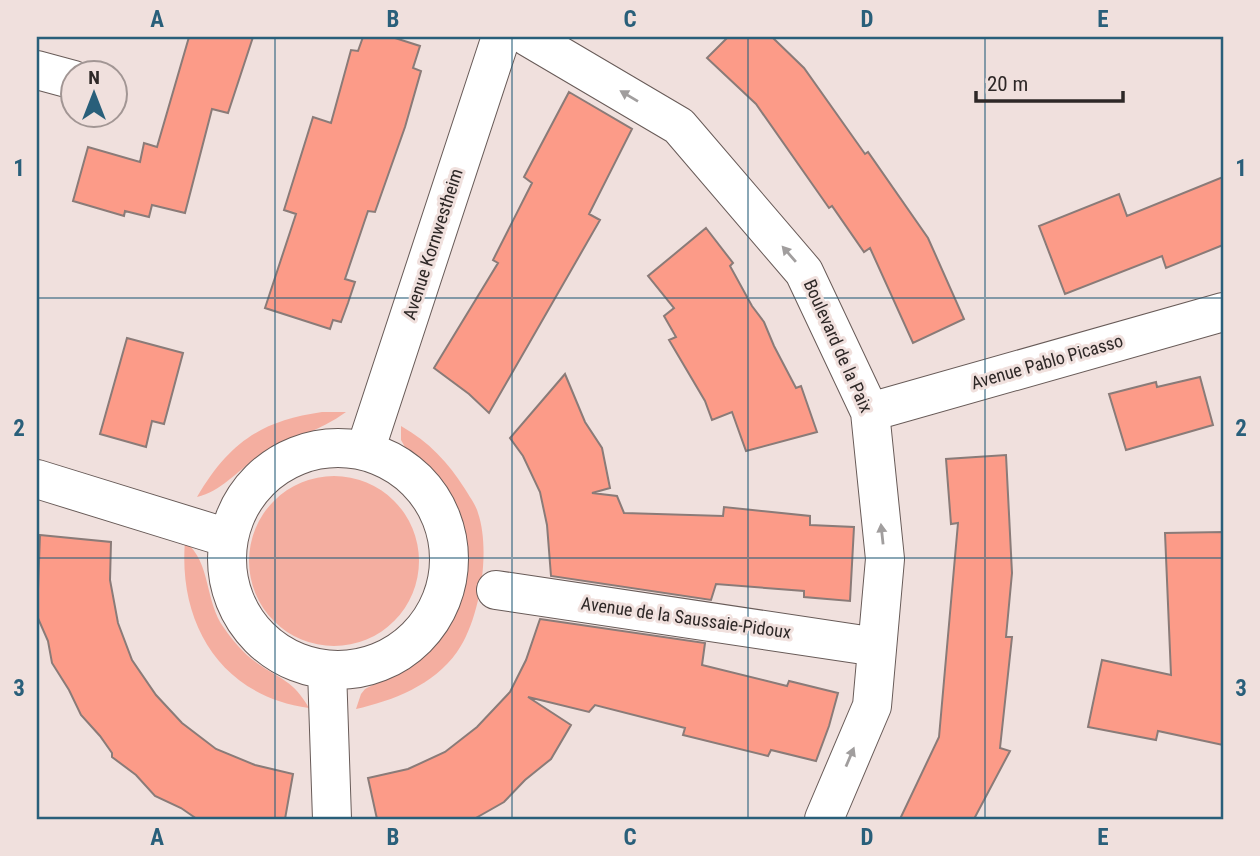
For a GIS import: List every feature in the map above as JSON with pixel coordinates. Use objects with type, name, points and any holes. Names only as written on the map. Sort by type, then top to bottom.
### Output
[{"type":"street","name":"Avenue Kornwestheim","points":[[365,451],[501,37]]},
{"type":"street","name":"Boulevard de la Paix","points":[[528,37],[679,126],[804,272],[870,412],[885,559],[872,706],[823,819]]},
{"type":"street","points":[[37,70],[60,76]]},
{"type":"street","name":"Avenue Pablo Picasso","points":[[870,412],[1223,313]]},
{"type":"street","points":[[329,447],[365,451],[399,465],[426,490],[444,523],[450,560],[444,596],[426,629],[398,653],[364,668],[327,670],[296,663],[270,648],[248,625],[233,598],[227,568],[228,538],[241,503],[263,476],[294,456],[329,447]]},
{"type":"street","points":[[37,479],[228,538]]},
{"type":"street","name":"Avenue de la Saussaie-Pidoux","points":[[496,590],[877,647]]},
{"type":"street","points":[[327,670],[332,819]]},
{"type":"shaded area","points":[[322,412],[346,412],[261,455],[223,485],[197,497],[221,462],[248,438],[281,421]]},
{"type":"shaded area","points":[[401,426],[445,461],[476,507],[482,529],[481,585],[472,622],[448,664],[411,690],[356,709],[365,689],[394,674],[426,651],[446,625],[461,583],[461,550],[451,501],[441,485],[423,472],[410,456],[401,440]]},
{"type":"shaded area","points":[[334,476],[366,483],[381,490],[394,501],[405,514],[412,529],[419,561],[412,593],[405,608],[394,621],[381,632],[366,639],[334,646],[302,639],[287,632],[274,621],[263,608],[256,593],[249,561],[256,529],[263,514],[274,501],[287,490],[302,483]]},
{"type":"shaded area","points":[[185,541],[200,560],[213,606],[227,633],[252,659],[292,686],[309,708],[278,701],[252,689],[229,672],[211,651],[198,627],[189,600]]},
{"type":"building","points":[[189,37],[253,37],[228,113],[212,109],[185,213],[152,205],[149,217],[125,211],[124,216],[73,201],[88,147],[140,162],[144,143],[157,147]]},
{"type":"building","points":[[363,37],[392,37],[420,46],[413,68],[421,71],[405,127],[375,212],[368,211],[345,279],[355,282],[348,303],[341,322],[333,320],[330,329],[265,308],[296,214],[284,210],[313,117],[331,123],[351,50],[358,51]]},
{"type":"building","points":[[728,37],[772,37],[804,68],[865,154],[868,152],[928,238],[964,319],[913,343],[870,248],[864,252],[832,206],[829,208],[756,104],[707,58]]},
{"type":"building","points":[[569,92],[632,129],[589,214],[600,220],[489,413],[434,368],[498,263],[493,260],[532,183],[524,177]]},
{"type":"building","points":[[1223,177],[1223,245],[1166,268],[1162,256],[1065,294],[1039,226],[1119,194],[1127,216]]},
{"type":"building","points":[[706,228],[733,263],[730,266],[764,322],[796,388],[801,386],[817,432],[746,451],[732,412],[712,420],[705,401],[669,340],[676,337],[664,316],[674,308],[648,276]]},
{"type":"building","points":[[127,338],[183,353],[164,424],[152,421],[146,447],[100,434]]},
{"type":"building","points":[[565,374],[585,422],[602,448],[610,488],[592,493],[617,496],[624,513],[723,516],[724,507],[810,516],[810,525],[854,527],[850,601],[804,597],[804,591],[716,584],[711,600],[551,576],[547,525],[540,492],[523,456],[510,438]]},
{"type":"building","points":[[1200,377],[1213,425],[1126,450],[1109,394],[1156,382],[1157,387]]},
{"type":"building","points":[[1006,455],[1012,573],[1006,637],[1012,637],[1000,748],[1010,751],[974,819],[900,819],[939,737],[958,523],[951,524],[946,459]]},
{"type":"building","points":[[1223,532],[1223,745],[1158,731],[1156,740],[1088,727],[1102,660],[1171,675],[1165,533]]},
{"type":"building","points":[[40,535],[111,542],[110,580],[118,623],[132,660],[156,695],[182,723],[216,749],[255,765],[293,774],[285,819],[197,819],[155,796],[136,775],[112,757],[100,736],[81,715],[52,663],[48,641],[37,616]]},
{"type":"building","points":[[540,619],[705,643],[702,665],[787,686],[789,681],[838,693],[816,761],[771,750],[768,756],[683,735],[685,728],[595,705],[589,712],[528,697],[571,725],[551,759],[504,802],[474,819],[377,819],[368,778],[408,769],[445,752],[477,727],[510,692],[526,660]]}]
